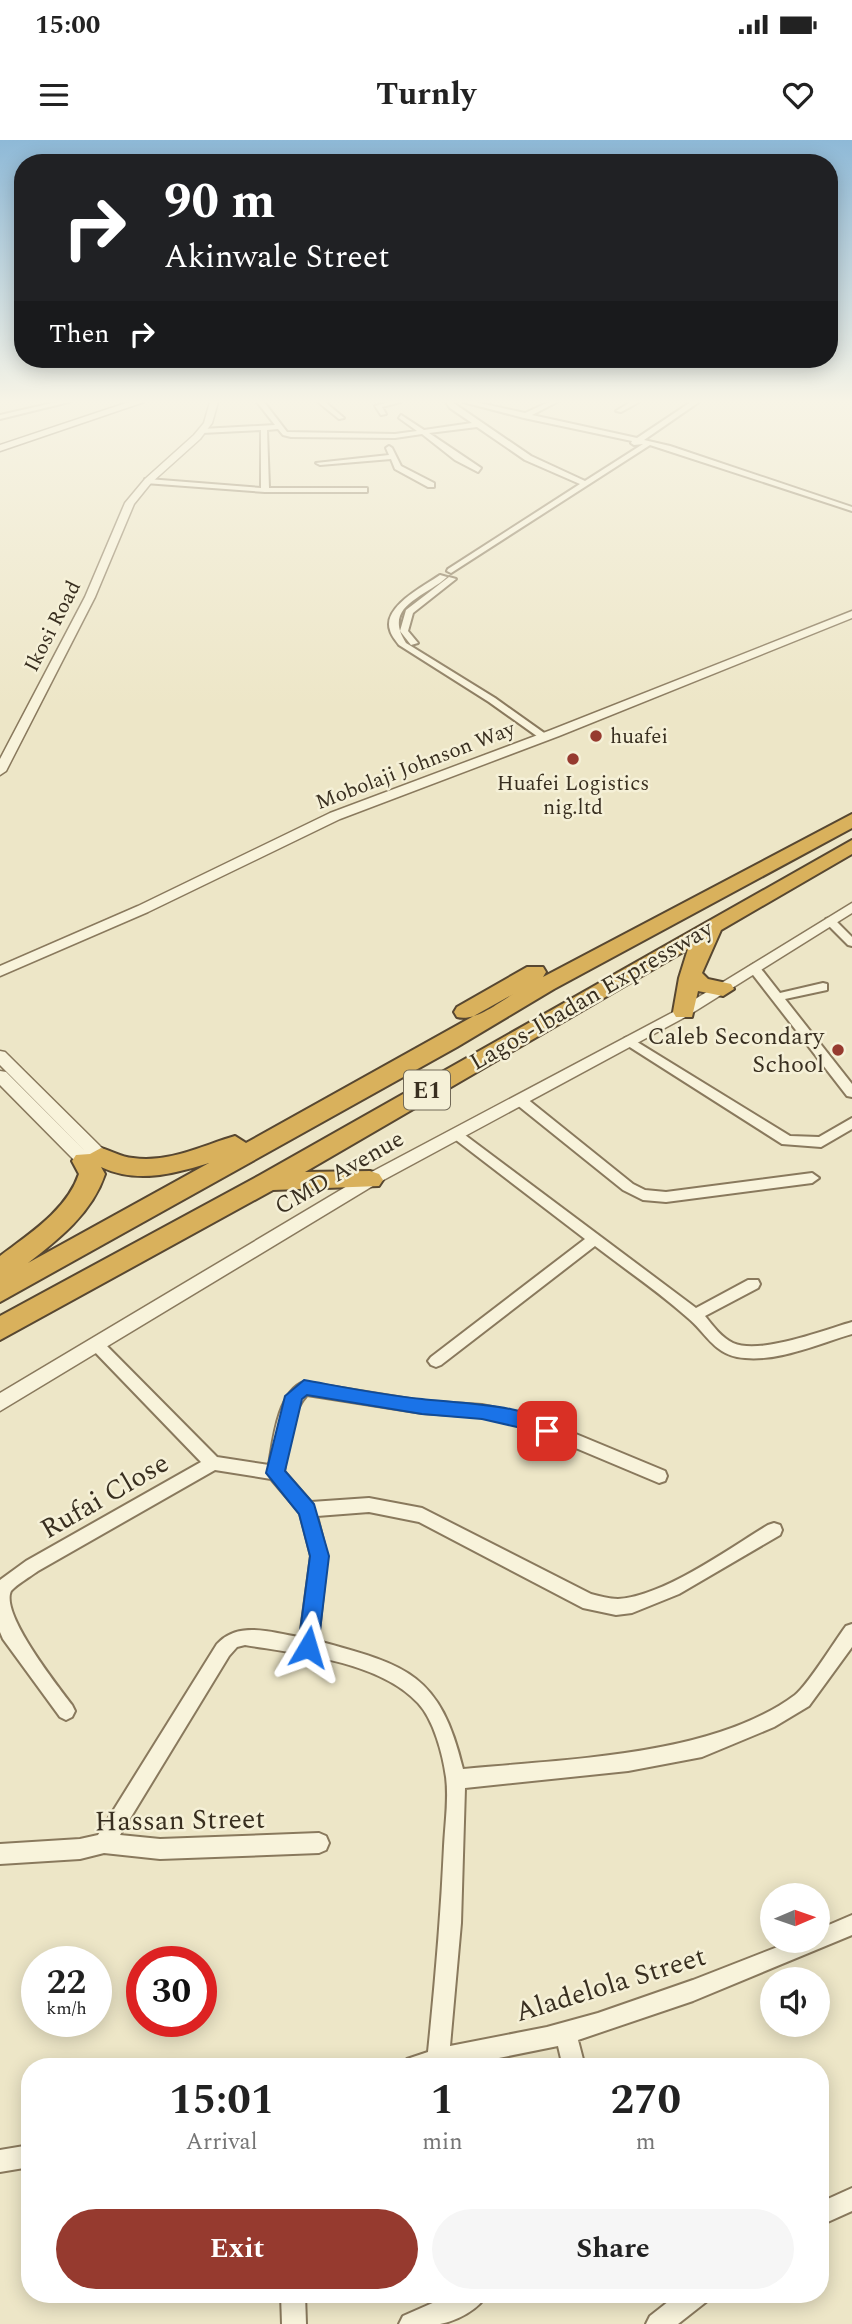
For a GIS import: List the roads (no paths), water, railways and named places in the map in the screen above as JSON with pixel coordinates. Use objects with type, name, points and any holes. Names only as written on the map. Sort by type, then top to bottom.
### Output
[{"type":"highway","name":"Lagos-Ibadan Expressway","points":[[0,1291],[510,1007],[546,984],[852,820]]},
{"type":"highway","points":[[371,1083],[384,1069],[437,1029],[502,990],[717,873],[775,852],[810,843],[846,850]]},
{"type":"highway","name":"Lagos-Ibadan Expressway","points":[[0,1329],[269,1181],[716,922],[846,850]]},
{"type":"highway","points":[[684,1012],[684,995],[702,940],[716,922]]},
{"type":"highway","points":[[692,976],[701,985],[723,989]]},
{"type":"highway","points":[[510,1007],[534,1004],[544,1009],[543,1019],[525,1033]]},
{"type":"highway","points":[[0,1269],[76,1205],[91,1182],[93,1159],[125,1167],[175,1163],[208,1155],[303,1120]]},
{"type":"highway","points":[[269,1181],[370,1180]]},
{"type":"street","name":"Ikosi Road","points":[[0,771],[90,597],[124,516],[132,504]]},
{"type":"street","points":[[546,734],[418,647],[407,636],[404,625],[410,611],[452,575],[556,504]]},
{"type":"street","name":"Mobolaji Johnson Way","points":[[0,961],[330,812],[546,734],[852,607]]},
{"type":"street","name":"Mobolaji Johnson Way","points":[[0,971],[143,909],[335,816],[852,614]]},
{"type":"street","name":"CMD Avenue","points":[[0,1403],[370,1180],[684,1012],[852,907]]},
{"type":"street","points":[[830,921],[852,943]]},
{"type":"street","points":[[754,968],[852,1093]]},
{"type":"street","points":[[777,997],[823,987]]},
{"type":"street","points":[[629,1041],[787,1141],[821,1142],[852,1123]]},
{"type":"street","points":[[0,1056],[93,1159]]},
{"type":"street","points":[[0,1076],[93,1159]]},
{"type":"street","points":[[521,1101],[628,1187],[643,1195],[666,1197],[812,1178]]},
{"type":"street","points":[[457,1134],[695,1315],[723,1346],[756,1353],[852,1328]]},
{"type":"street","points":[[436,1361],[593,1239]]},
{"type":"street","points":[[695,1315],[753,1284]]},
{"type":"street","points":[[96,1344],[213,1463],[276,1473],[307,1510],[319,1556],[308,1647]]},
{"type":"street","points":[[276,1473],[290,1407],[294,1396],[304,1388],[422,1407],[482,1412],[530,1422],[660,1476]]},
{"type":"street","name":"Rufai Close","points":[[66,1711],[9,1633],[0,1601],[4,1587],[32,1566],[213,1463]]},
{"type":"street","points":[[307,1510],[369,1505],[422,1515],[589,1602],[616,1607],[637,1604],[682,1583],[774,1530]]},
{"type":"street","points":[[456,1779],[628,1762],[702,1748],[768,1721],[803,1700],[852,1633]]},
{"type":"street","points":[[104,1843],[232,1640],[245,1637],[308,1647],[375,1665],[402,1679],[426,1698],[446,1736],[456,1779],[451,1923],[438,2058]]},
{"type":"street","name":"Hassan Street","points":[[0,1854],[80,1849],[104,1843],[160,1849],[318,1843]]},
{"type":"street","name":"Aladelola Street","points":[[830,1935],[852,1926]]},
{"type":"street","name":"Aladelola Street","points":[[443,2058],[565,2033],[709,1986],[788,1953]]},
{"type":"street","points":[[565,2033],[572,2058]]},
{"type":"street","points":[[0,2161],[21,2158]]},
{"type":"street","points":[[829,2210],[852,2199]]},
{"type":"street","points":[[293,2303],[294,2324]]},
{"type":"street","points":[[411,2324],[461,2303]]},
{"type":"street","points":[[658,2324],[686,2303]]},
{"type":"place","name":"huafei","points":[[596,736]]},
{"type":"place","name":"Huafei Logistics nig.ltd","points":[[573,759]]},
{"type":"place","name":"Caleb Secondary School","points":[[838,1050]]}]
